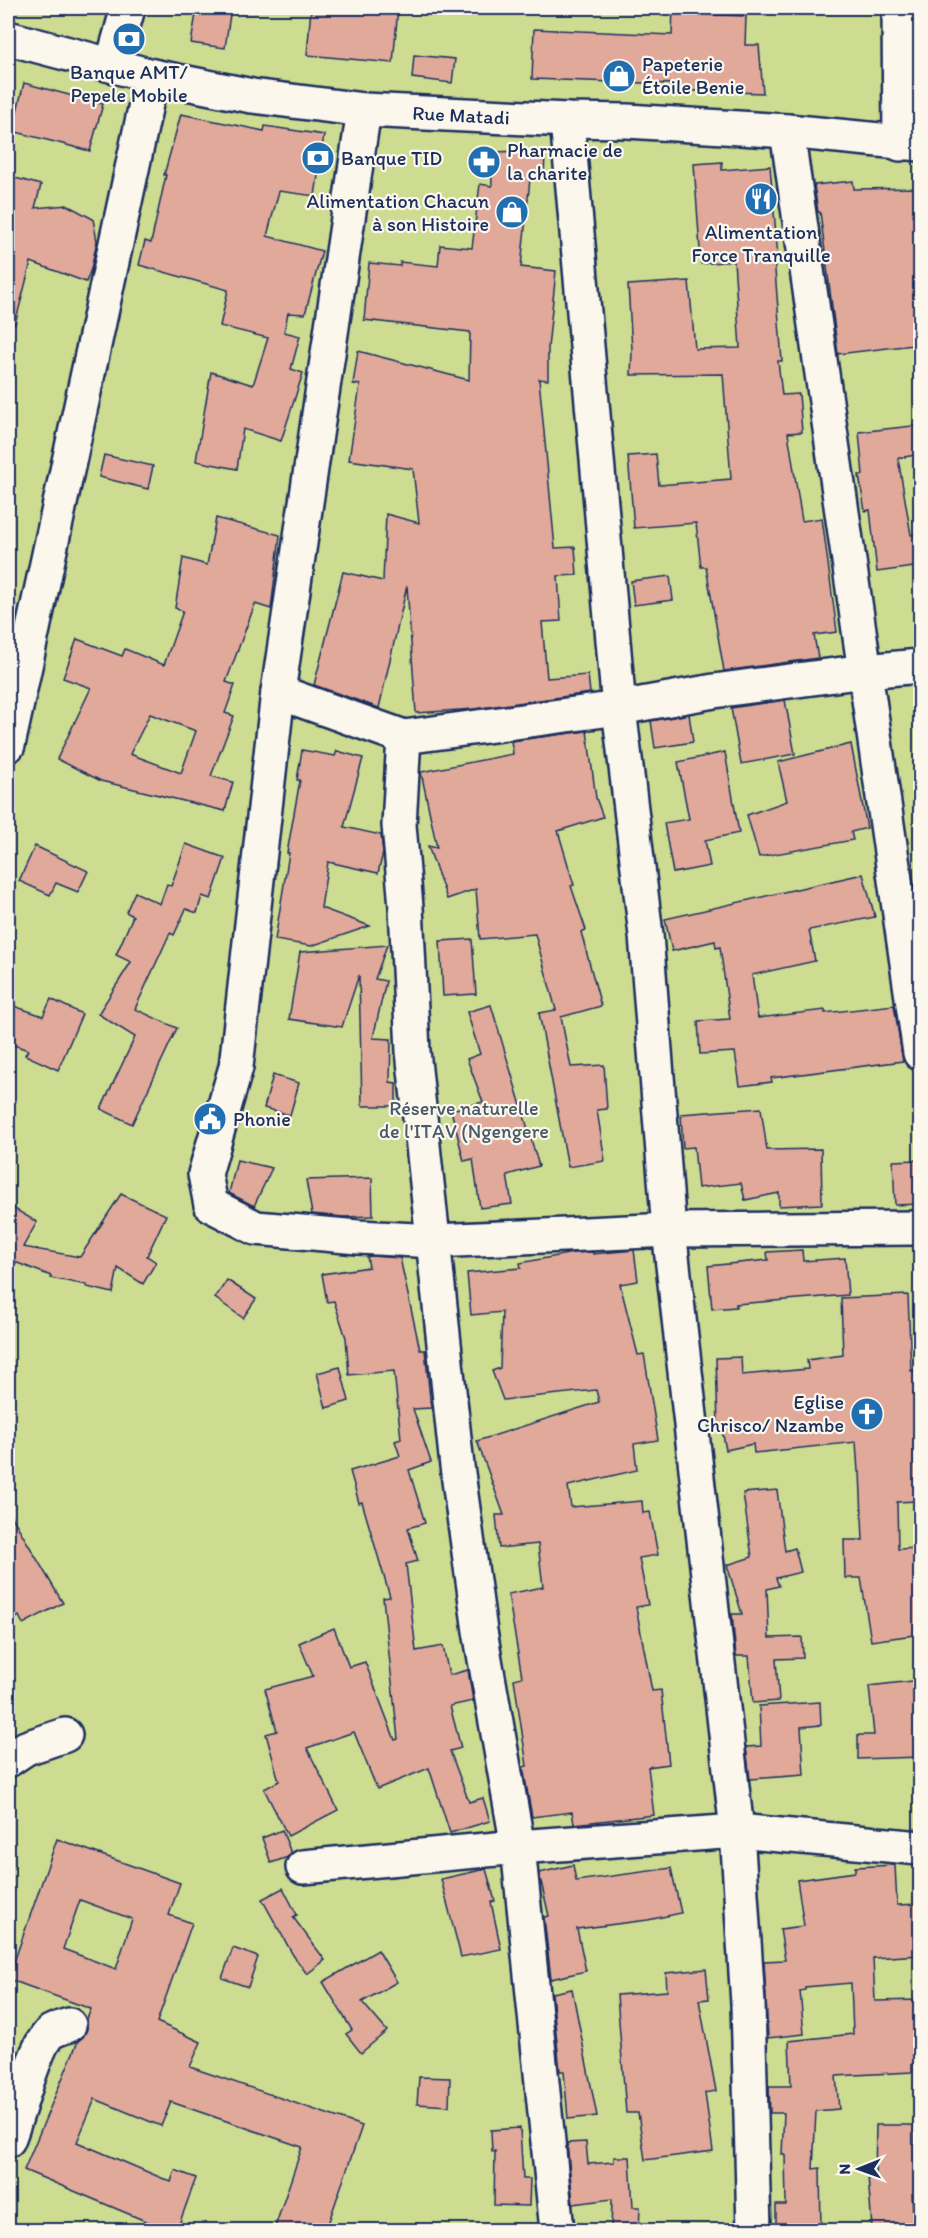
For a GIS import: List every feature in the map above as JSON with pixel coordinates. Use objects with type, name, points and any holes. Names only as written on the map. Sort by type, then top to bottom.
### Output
[{"type":"street","points":[[112,65],[128,8]]},
{"type":"street","points":[[899,8],[910,144]]},
{"type":"street","name":"Rue Matadi","points":[[8,38],[152,76],[252,96],[364,110],[627,121],[787,131],[910,144]]},
{"type":"street","points":[[9,732],[152,76]]},
{"type":"street","points":[[364,110],[278,692],[236,1067],[205,1174],[211,1205],[256,1228],[435,1241],[669,1230],[921,1228]]},
{"type":"street","points":[[567,120],[619,708],[646,935],[669,1230],[737,1831],[748,2004],[754,2230]]},
{"type":"street","points":[[787,131],[921,1053]]},
{"type":"street","points":[[278,692],[404,737],[619,708],[714,691],[921,666]]},
{"type":"street","points":[[404,737],[399,825],[406,908],[413,1051],[435,1241],[457,1466],[480,1631],[518,1847],[557,2230]]},
{"type":"street","points":[[8,1760],[26,1748],[64,1735]]},
{"type":"street","points":[[303,1868],[518,1847],[737,1831],[921,1848]]},
{"type":"street","points":[[8,2140],[32,2065],[50,2033],[69,2025]]},
{"type":"green space","name":"Réserve naturelle de l'ITAV (Ngengere","points":[[8,8],[920,8],[920,2230],[8,2230]]},
{"type":"building","points":[[197,8],[231,8],[225,48],[191,43]]},
{"type":"building","points":[[311,8],[398,8],[393,63],[307,55]]},
{"type":"building","points":[[673,8],[698,8],[697,14],[746,16],[745,45],[759,45],[763,93],[670,90],[670,84],[532,79],[534,29],[672,35]]},
{"type":"building","points":[[414,55],[455,59],[452,83],[412,78]]},
{"type":"building","points":[[24,83],[103,104],[90,151],[12,131]]},
{"type":"building","points":[[181,114],[264,131],[265,126],[324,135],[315,196],[279,191],[267,236],[322,251],[305,314],[288,313],[284,332],[300,336],[291,369],[303,373],[281,441],[243,429],[237,469],[196,461],[211,372],[253,385],[268,338],[220,326],[228,290],[139,265],[145,241],[151,243],[166,175],[164,175]]},
{"type":"building","points":[[491,152],[545,152],[544,179],[530,179],[521,267],[556,271],[548,348],[548,380],[539,379],[555,548],[575,547],[577,575],[558,576],[561,621],[542,622],[547,678],[588,675],[590,693],[474,709],[416,713],[407,586],[379,708],[314,685],[343,572],[383,581],[386,514],[419,523],[413,469],[349,460],[360,385],[353,384],[358,351],[469,380],[470,332],[364,320],[369,263],[400,266],[400,262],[438,266],[440,245],[472,248],[480,184],[492,186]]},
{"type":"building","points":[[722,162],[722,170],[770,166],[778,257],[774,257],[782,361],[778,361],[782,395],[799,394],[802,432],[788,433],[802,521],[822,518],[837,632],[814,635],[818,658],[724,671],[706,567],[701,567],[696,523],[634,528],[628,456],[656,454],[659,485],[731,479],[723,374],[631,375],[632,350],[628,285],[689,281],[695,349],[740,348],[734,261],[701,264],[694,164]]},
{"type":"building","points":[[8,176],[41,185],[35,208],[67,205],[93,219],[97,241],[86,282],[31,262],[15,324],[8,323]]},
{"type":"building","points":[[853,181],[854,189],[921,188],[921,344],[838,354],[820,212],[818,212],[814,185]]},
{"type":"building","points":[[921,425],[921,454],[898,458],[911,535],[921,534],[921,566],[877,572],[870,510],[865,511],[859,475],[863,475],[859,432]]},
{"type":"building","points":[[104,455],[153,466],[148,489],[99,477]]},
{"type":"building","points":[[216,518],[280,535],[271,609],[255,604],[226,682],[235,685],[225,713],[234,716],[211,776],[233,782],[225,811],[101,781],[57,759],[91,688],[63,678],[77,639],[122,656],[125,649],[164,665],[183,611],[175,608],[183,558],[207,565]],"holes":[[[150,714],[196,731],[181,773],[130,754]]]},
{"type":"building","points":[[670,576],[673,600],[634,605],[631,581]]},
{"type":"building","points":[[785,700],[795,754],[741,764],[731,708]]},
{"type":"building","points":[[689,714],[693,742],[655,748],[651,721]]},
{"type":"building","points":[[587,731],[596,798],[603,817],[558,831],[574,885],[571,886],[586,930],[581,932],[601,1006],[561,1017],[571,1067],[604,1065],[607,1109],[597,1110],[605,1161],[568,1167],[539,1013],[556,1010],[535,934],[480,939],[476,889],[447,899],[428,846],[437,848],[421,772],[513,754],[511,741]]},
{"type":"building","points":[[851,744],[867,828],[851,832],[853,840],[759,857],[747,815],[787,801],[778,762]]},
{"type":"building","points":[[302,750],[335,756],[337,751],[363,758],[344,827],[381,835],[383,853],[378,873],[328,862],[321,908],[370,926],[311,946],[275,940],[300,780],[297,780]]},
{"type":"building","points":[[725,752],[739,833],[705,840],[710,866],[673,873],[664,823],[689,819],[678,762]]},
{"type":"building","points":[[186,844],[225,858],[211,899],[202,896],[197,913],[186,909],[174,935],[170,933],[135,1009],[177,1028],[132,1124],[101,1109],[135,1037],[98,1014],[131,962],[116,955],[133,916],[126,912],[135,892],[160,904],[167,884],[171,886]]},
{"type":"building","points":[[35,846],[88,871],[78,892],[56,883],[50,895],[19,881]]},
{"type":"building","points":[[863,874],[875,917],[809,930],[815,961],[752,975],[758,1018],[894,1005],[903,1061],[771,1078],[772,1082],[740,1086],[735,1052],[700,1054],[698,1021],[730,1019],[720,947],[716,948],[715,941],[672,951],[665,919]]},
{"type":"building","points":[[472,939],[476,994],[443,996],[440,941]]},
{"type":"building","points":[[387,945],[375,979],[386,981],[373,1038],[391,1039],[390,1082],[396,1083],[396,1106],[362,1106],[359,975],[342,1027],[289,1019],[300,952]]},
{"type":"building","points":[[51,999],[82,1014],[58,1070],[25,1055],[28,1050],[8,1043],[8,1004],[43,1016]]},
{"type":"building","points":[[491,1005],[539,1166],[507,1175],[512,1204],[480,1208],[473,1159],[464,1161],[451,1110],[483,1102],[467,1059],[480,1054],[467,1012]]},
{"type":"building","points":[[273,1075],[299,1083],[290,1115],[264,1108]]},
{"type":"building","points":[[761,1108],[767,1150],[821,1149],[822,1204],[779,1206],[779,1193],[745,1200],[741,1183],[698,1188],[694,1147],[683,1148],[681,1114]]},
{"type":"building","points":[[237,1160],[272,1168],[254,1206],[229,1193]]},
{"type":"building","points":[[918,1160],[920,1204],[895,1205],[893,1161]]},
{"type":"building","points":[[372,1178],[373,1216],[344,1217],[312,1214],[306,1180]]},
{"type":"building","points":[[121,1194],[166,1215],[147,1256],[156,1262],[143,1284],[118,1268],[113,1293],[50,1278],[51,1276],[15,1262],[8,1276],[8,1205],[37,1222],[23,1247],[80,1257]]},
{"type":"building","points":[[634,1250],[638,1281],[620,1284],[638,1355],[644,1354],[658,1440],[634,1444],[637,1470],[568,1486],[571,1507],[642,1501],[643,1513],[650,1512],[658,1555],[639,1558],[648,1605],[636,1607],[652,1691],[661,1690],[669,1764],[648,1767],[654,1815],[574,1824],[572,1812],[532,1817],[523,1767],[527,1766],[514,1679],[522,1677],[508,1594],[543,1587],[538,1544],[499,1548],[496,1515],[504,1515],[477,1441],[599,1402],[596,1390],[503,1400],[492,1371],[500,1368],[502,1312],[471,1315],[467,1273],[521,1268],[520,1263],[573,1253],[593,1252],[593,1254]]},
{"type":"building","points":[[802,1250],[803,1261],[845,1258],[848,1295],[736,1304],[736,1307],[712,1309],[708,1266],[768,1260],[767,1252]]},
{"type":"building","points":[[367,1257],[400,1258],[420,1350],[425,1350],[431,1408],[413,1409],[431,1462],[409,1470],[425,1523],[408,1528],[418,1561],[406,1564],[416,1651],[443,1646],[449,1675],[468,1670],[473,1701],[450,1706],[461,1748],[450,1751],[469,1802],[483,1798],[490,1821],[450,1833],[429,1768],[377,1789],[354,1732],[307,1748],[338,1810],[288,1836],[264,1789],[279,1781],[266,1734],[277,1731],[265,1689],[313,1676],[299,1643],[334,1628],[349,1667],[365,1662],[395,1740],[398,1739],[383,1598],[390,1597],[362,1502],[359,1503],[350,1471],[400,1456],[395,1441],[401,1439],[394,1371],[349,1375],[346,1338],[334,1301],[327,1302],[322,1274],[369,1267]]},
{"type":"building","points":[[227,1280],[256,1299],[243,1318],[215,1298]]},
{"type":"building","points":[[908,1295],[911,1371],[921,1370],[921,1462],[916,1462],[917,1501],[897,1502],[898,1549],[921,1548],[921,1634],[871,1641],[861,1578],[845,1578],[844,1540],[863,1540],[860,1472],[858,1472],[856,1442],[754,1453],[753,1444],[726,1450],[721,1425],[718,1425],[716,1358],[741,1357],[742,1375],[808,1369],[807,1360],[843,1355],[841,1298]]},
{"type":"building","points":[[340,1367],[349,1401],[326,1408],[317,1373]]},
{"type":"building","points":[[777,1490],[785,1551],[795,1548],[801,1572],[776,1578],[779,1586],[767,1589],[769,1638],[802,1637],[803,1658],[776,1659],[779,1701],[753,1703],[749,1656],[736,1656],[732,1614],[742,1614],[727,1565],[752,1557],[743,1493]]},
{"type":"building","points":[[8,1510],[63,1603],[23,1624],[19,1616],[8,1623]]},
{"type":"building","points":[[921,1680],[921,1757],[858,1759],[858,1735],[874,1735],[869,1686]]},
{"type":"building","points":[[820,1702],[821,1725],[801,1727],[804,1775],[750,1779],[746,1747],[761,1746],[759,1706]]},
{"type":"building","points":[[282,1830],[291,1853],[288,1857],[271,1863],[262,1838]]},
{"type":"building","points":[[57,1839],[180,1883],[169,1915],[192,1923],[157,2022],[201,2042],[190,2067],[362,2126],[326,2230],[274,2230],[302,2147],[171,2102],[161,2126],[95,2099],[77,2142],[171,2182],[175,2170],[196,2178],[177,2230],[153,2230],[155,2225],[24,2170],[78,2041],[87,2029],[87,2019],[91,2009],[8,1979]],"holes":[[[80,1900],[132,1919],[116,1969],[63,1949]]]},
{"type":"building","points":[[573,1865],[576,1881],[671,1868],[681,1913],[648,1920],[577,1929],[586,1971],[551,1979],[544,1917],[549,1916],[539,1873]]},
{"type":"building","points":[[895,1865],[897,1905],[921,1904],[921,1955],[873,1958],[875,2001],[921,2000],[921,2064],[912,2064],[912,2072],[836,2076],[839,2109],[816,2111],[813,2169],[820,2168],[821,2230],[776,2230],[776,2205],[786,2205],[785,2154],[782,2154],[784,2113],[770,2113],[769,2086],[791,2086],[789,2041],[853,2034],[851,1983],[805,1987],[805,1990],[800,1991],[804,2034],[768,2038],[764,1961],[785,1960],[780,1929],[804,1926],[797,1880],[855,1872],[855,1867]]},
{"type":"building","points":[[486,1869],[495,1901],[491,1902],[501,1949],[461,1957],[441,1879]]},
{"type":"building","points":[[283,1888],[297,1915],[293,1917],[325,1960],[307,1974],[293,1955],[262,1899]]},
{"type":"building","points":[[233,1948],[258,1957],[248,1987],[222,1978]]},
{"type":"building","points":[[378,1950],[397,1982],[362,2002],[387,2031],[361,2053],[346,2034],[352,2030],[323,1982]]},
{"type":"building","points":[[706,1969],[709,1999],[699,2000],[716,2091],[705,2093],[713,2151],[645,2160],[638,2113],[626,2113],[617,1995],[667,1991],[666,1973]]},
{"type":"building","points":[[572,1989],[597,2116],[568,2119],[564,2071],[560,2071],[552,1993]]},
{"type":"building","points":[[419,2077],[450,2078],[449,2106],[417,2104]]},
{"type":"building","points":[[876,2125],[915,2125],[915,2165],[921,2164],[921,2194],[912,2194],[914,2225],[872,2228],[868,2176],[875,2177]]},
{"type":"building","points":[[520,2128],[523,2179],[530,2179],[529,2206],[494,2205],[495,2151],[492,2152],[491,2130]]},
{"type":"building","points":[[586,2142],[588,2164],[614,2162],[614,2157],[630,2157],[633,2207],[640,2207],[639,2230],[611,2230],[612,2199],[573,2204],[567,2143]]},
{"type":"place","name":"Banque AMT/ Pepele Mobile","points":[[129,39]]},
{"type":"place","name":"Papeterie Étoile Benie","points":[[619,76]]},
{"type":"place","name":"Banque TID","points":[[318,158]]},
{"type":"place","name":"Pharmacie de la charite","points":[[484,162]]},
{"type":"place","name":"Alimentation Force Tranquille","points":[[761,199]]},
{"type":"place","name":"Alimentation Chacun à son Histoire","points":[[512,212]]},
{"type":"place","name":"Phonie","points":[[210,1119]]},
{"type":"place","name":"Eglise Chrisco/ Nzambe","points":[[867,1414]]}]
